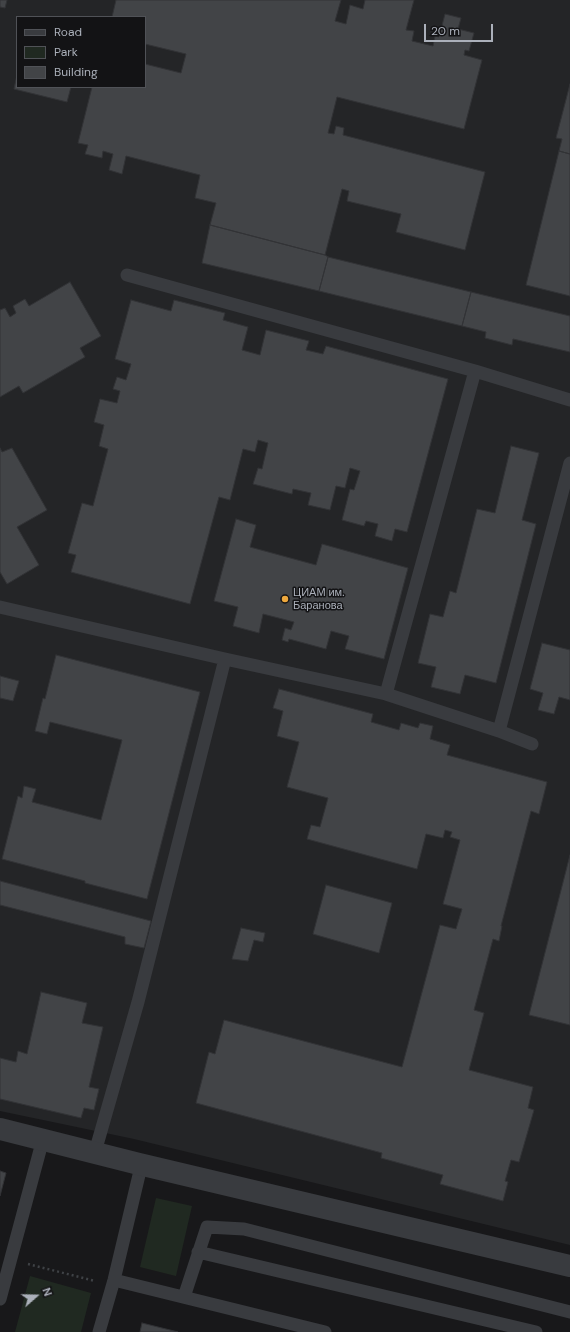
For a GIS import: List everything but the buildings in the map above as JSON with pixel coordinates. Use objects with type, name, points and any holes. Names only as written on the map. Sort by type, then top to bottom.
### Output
[{"type":"street","points":[[0,1129],[139,1164],[570,1266]]},
{"type":"lane","points":[[127,275],[475,371],[570,400]]},
{"type":"lane","points":[[386,694],[475,371]]},
{"type":"lane","points":[[499,731],[570,463]]},
{"type":"lane","points":[[0,607],[225,659],[386,694],[499,731],[532,744]]},
{"type":"lane","points":[[95,1152],[138,1002],[225,659]]},
{"type":"lane","points":[[0,1298],[43,1140]]},
{"type":"lane","points":[[99,1332],[114,1280],[139,1175],[139,1164]]},
{"type":"lane","points":[[184,1297],[207,1227],[244,1229],[570,1312]]},
{"type":"lane","points":[[198,1252],[536,1332]]},
{"type":"lane","points":[[114,1280],[325,1332]]},
{"type":"path","points":[[10,1260],[97,1281]]},
{"type":"shaded area","name":"ЦИАМ им. Баранова","points":[[0,0],[570,0],[570,1245],[134,1139],[0,1111]]},
{"type":"green space","points":[[156,1198],[192,1206],[176,1276],[140,1267]]},
{"type":"green space","points":[[30,1276],[91,1293],[81,1332],[15,1332]]},
{"type":"place","name":"ЦИАМ им. Баранова","points":[[285,599]]}]
